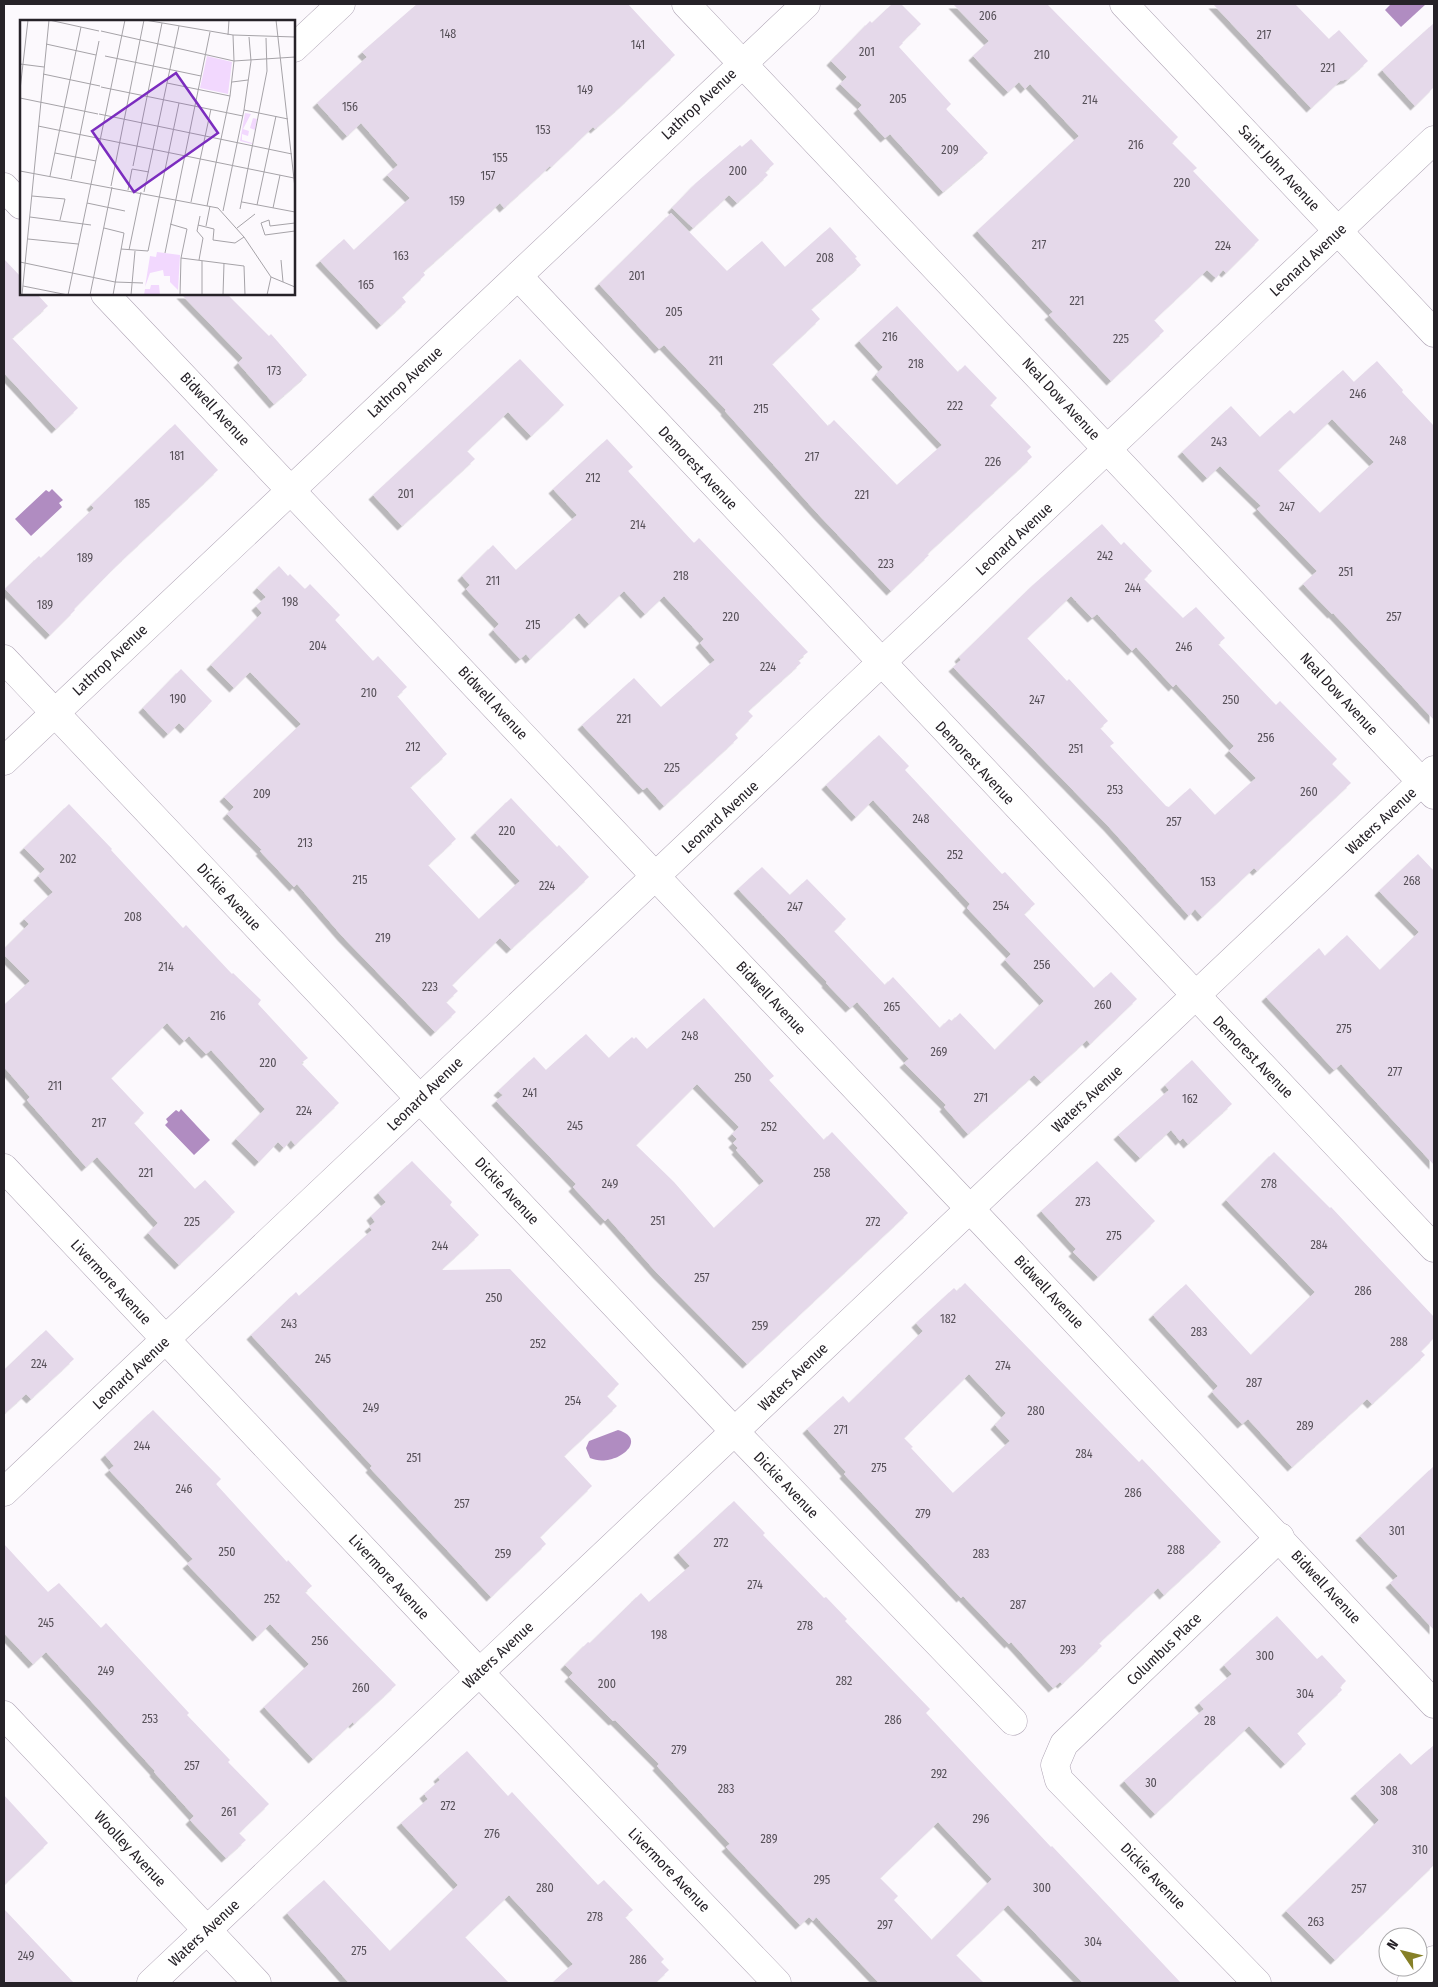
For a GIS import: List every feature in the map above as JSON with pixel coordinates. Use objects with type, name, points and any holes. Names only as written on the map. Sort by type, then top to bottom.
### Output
[{"type":"street","points":[[295,47],[341,4]]},
{"type":"street","name":"Neal Dow Avenue","points":[[686,4],[1108,449],[1430,782]]},
{"type":"street","name":"Lathrop Avenue","points":[[4,761],[806,4]]},
{"type":"street","name":"Saint John Avenue","points":[[1124,4],[1434,332]]},
{"type":"street","name":"Leonard Avenue","points":[[4,1492],[1434,140]]},
{"type":"street","points":[[4,187],[20,204]]},
{"type":"street","name":"Demorest Avenue","points":[[518,276],[1434,1248]]},
{"type":"street","name":"Bidwell Avenue","points":[[106,295],[1280,1537],[1434,1704]]},
{"type":"street","name":"Dickie Avenue","points":[[4,659],[736,1432],[1013,1721]]},
{"type":"street","name":"Waters Avenue","points":[[150,1983],[736,1432],[1195,996],[1430,782]]},
{"type":"street","name":"Livermore Avenue","points":[[4,1168],[480,1673],[777,1983]]},
{"type":"street","name":"Columbus Place","points":[[1055,1765],[1064,1744],[1280,1537]]},
{"type":"street","name":"Woolley Avenue","points":[[4,1715],[257,1983]]},
{"type":"street","name":"Dickie Avenue","points":[[1055,1765],[1059,1780],[1257,1983]]},
{"type":"street","points":[[1411,1983],[1434,1960]]},
{"type":"shaded area","points":[[1391,4],[1426,4],[1401,27],[1385,10]]},
{"type":"shaded area","points":[[52,489],[63,500],[59,503],[62,507],[31,536],[15,519],[46,490],[49,492]]},
{"type":"shaded area","points":[[181,1109],[210,1140],[194,1155],[165,1125],[168,1122],[166,1119],[176,1110],[179,1112]]},
{"type":"shaded area","points":[[618,1430],[627,1435],[631,1440],[630,1446],[625,1452],[609,1460],[590,1458],[586,1448],[589,1441]]},
{"type":"building","points":[[417,4],[628,4],[675,55],[623,104],[595,129],[593,127],[504,208],[500,203],[423,272],[425,275],[402,297],[406,302],[381,325],[320,261],[344,239],[354,250],[410,198],[387,175],[398,165],[361,123],[347,136],[317,103],[367,57],[362,52]]},
{"type":"building","points":[[892,4],[901,4],[921,24],[899,47],[951,104],[946,109],[988,153],[943,192],[890,134],[885,138],[858,109],[862,105],[840,84],[847,77],[831,61],[870,21],[872,23]]},
{"type":"building","points":[[953,4],[1047,4],[1178,137],[1172,143],[1197,168],[1193,171],[1259,240],[1226,273],[1223,270],[1216,278],[1207,270],[1154,320],[1164,331],[1111,381],[1049,315],[1053,312],[977,231],[1079,136],[1030,84],[1025,89],[1019,82],[1008,92],[973,56],[989,41]]},
{"type":"building","points":[[1213,4],[1295,4],[1329,39],[1339,30],[1368,61],[1348,79],[1340,81],[1311,108]]},
{"type":"building","points":[[1434,23],[1434,87],[1415,106],[1382,70]]},
{"type":"building","points":[[751,139],[774,164],[765,172],[768,175],[737,203],[729,195],[693,228],[672,208],[696,183],[740,145],[742,147]]},
{"type":"building","points":[[671,213],[727,271],[762,241],[785,267],[830,227],[857,257],[855,258],[861,265],[811,309],[820,319],[772,364],[828,426],[834,420],[897,485],[942,445],[876,375],[883,367],[859,341],[897,306],[958,372],[965,365],[997,398],[990,405],[1031,447],[1027,451],[1032,457],[927,554],[929,555],[891,591],[817,513],[726,410],[664,345],[659,349],[599,284]]},
{"type":"building","points":[[4,259],[20,276],[20,295],[38,295],[48,306],[12,338],[78,408],[56,429],[4,373]]},
{"type":"building","points":[[182,295],[228,295],[269,336],[271,334],[307,375],[274,404],[238,363],[243,358]]},
{"type":"building","points":[[520,359],[564,405],[531,436],[508,412],[467,451],[475,459],[402,526],[373,495]]},
{"type":"building","points":[[1377,361],[1403,390],[1402,392],[1434,426],[1434,720],[1303,584],[1317,571],[1257,509],[1261,506],[1220,466],[1207,478],[1182,452],[1231,406],[1260,437],[1290,410],[1294,414],[1343,370],[1354,382]],"holes":[[[1332,419],[1374,462],[1320,513],[1278,470]]]},
{"type":"building","points":[[175,424],[218,470],[119,563],[50,635],[5,589],[39,556],[41,558],[94,508],[91,505]]},
{"type":"building","points":[[607,439],[633,467],[628,471],[694,543],[699,538],[808,652],[798,660],[801,663],[748,711],[753,716],[735,734],[738,738],[664,806],[647,787],[643,790],[582,725],[634,678],[661,707],[715,660],[700,643],[704,639],[664,596],[645,614],[624,591],[589,624],[579,613],[530,659],[526,654],[520,659],[493,630],[499,624],[466,589],[470,585],[462,576],[493,545],[516,570],[577,515],[553,489]]},
{"type":"building","points":[[1102,524],[1121,545],[1124,542],[1152,571],[1144,579],[1183,618],[1196,607],[1225,638],[1218,644],[1276,705],[1280,701],[1337,759],[1332,764],[1351,783],[1257,871],[1254,868],[1202,917],[1195,909],[1189,916],[1109,827],[953,667],[961,660],[959,657],[1033,585]],"holes":[[[1071,596],[1092,618],[1097,614],[1132,651],[1136,647],[1173,687],[1176,684],[1234,746],[1229,751],[1256,778],[1215,815],[1190,788],[1169,807],[1166,806],[1110,746],[1114,743],[1100,728],[1108,721],[1027,638]]]},
{"type":"building","points":[[279,566],[288,576],[290,574],[305,589],[310,584],[340,615],[335,620],[373,661],[378,656],[407,687],[397,696],[447,754],[410,787],[456,839],[428,865],[479,919],[520,881],[475,833],[511,798],[557,847],[559,845],[589,877],[511,949],[500,938],[452,985],[458,991],[446,1002],[456,1012],[435,1032],[342,936],[297,884],[294,887],[227,814],[234,807],[224,797],[301,724],[250,672],[234,688],[211,665],[262,613],[256,606],[266,597],[257,588]]},
{"type":"building","points":[[181,669],[212,701],[185,729],[179,723],[168,734],[143,708]]},
{"type":"building","points":[[879,735],[909,766],[905,770],[1002,874],[1005,872],[1035,904],[1024,914],[1094,988],[1111,972],[1137,999],[1090,1044],[1087,1040],[1041,1082],[1034,1075],[968,1134],[944,1107],[946,1105],[904,1063],[909,1059],[857,1002],[850,1008],[738,889],[762,867],[790,895],[807,879],[846,919],[834,931],[885,985],[893,977],[940,1028],[949,1019],[952,1021],[960,1013],[995,1050],[1044,1001],[1005,960],[1011,954],[967,908],[970,904],[873,800],[856,817],[826,785]]},
{"type":"building","points":[[69,804],[183,928],[186,925],[232,974],[261,1000],[258,1004],[308,1058],[301,1063],[339,1103],[295,1145],[291,1140],[284,1148],[278,1142],[259,1162],[236,1139],[265,1109],[211,1050],[206,1054],[189,1036],[184,1041],[167,1023],[111,1078],[144,1113],[134,1123],[195,1189],[205,1180],[235,1212],[179,1265],[148,1233],[158,1223],[97,1157],[86,1167],[27,1100],[30,1097],[4,1067],[4,1005],[30,981],[4,955],[4,949],[29,924],[24,919],[53,892],[38,876],[45,869],[24,848]]},
{"type":"building","points":[[1418,854],[1434,871],[1434,1165],[1341,1064],[1334,1070],[1266,997],[1319,948],[1325,956],[1347,935],[1380,970],[1419,932],[1379,891]]},
{"type":"building","points":[[704,998],[774,1076],[769,1080],[824,1140],[832,1132],[908,1213],[747,1364],[657,1273],[608,1218],[605,1221],[573,1187],[576,1184],[496,1101],[503,1095],[498,1091],[534,1057],[546,1070],[586,1034],[609,1058],[632,1037],[634,1039],[636,1037],[647,1049]],"holes":[[[697,1084],[739,1127],[732,1134],[737,1139],[733,1143],[738,1148],[736,1150],[764,1181],[714,1228],[674,1182],[636,1145]]]},
{"type":"building","points":[[1192,1060],[1232,1104],[1188,1144],[1183,1138],[1180,1141],[1171,1130],[1140,1158],[1118,1135],[1169,1090],[1165,1085]]},
{"type":"building","points":[[1274,1152],[1331,1207],[1434,1317],[1434,1338],[1421,1351],[1425,1355],[1372,1404],[1367,1399],[1292,1467],[1248,1419],[1242,1424],[1212,1392],[1218,1386],[1153,1315],[1186,1284],[1251,1355],[1315,1292],[1226,1200]]},
{"type":"building","points":[[412,1161],[452,1202],[450,1205],[479,1235],[441,1270],[510,1269],[619,1384],[607,1396],[617,1406],[564,1456],[592,1486],[540,1537],[546,1544],[491,1597],[370,1468],[372,1466],[251,1335],[296,1292],[299,1296],[372,1230],[369,1227],[375,1222],[371,1216],[386,1202],[378,1193]]},
{"type":"building","points":[[1097,1161],[1155,1221],[1098,1277],[1073,1252],[1076,1249],[1041,1211]]},
{"type":"building","points":[[965,1283],[1139,1462],[1142,1459],[1221,1542],[1164,1595],[1158,1588],[1099,1643],[1102,1646],[1062,1684],[1060,1682],[1053,1688],[1011,1642],[1009,1644],[963,1596],[961,1598],[844,1474],[846,1472],[807,1429],[843,1396],[849,1403],[923,1331],[916,1323],[954,1288],[957,1291]],"holes":[[[969,1374],[1006,1413],[995,1425],[1010,1441],[953,1493],[904,1438]]]},
{"type":"building","points":[[46,1330],[74,1359],[31,1399],[26,1394],[4,1414],[4,1370]]},
{"type":"building","points":[[153,1410],[221,1479],[216,1484],[287,1562],[288,1560],[312,1586],[305,1592],[396,1685],[313,1759],[264,1707],[309,1664],[270,1624],[257,1637],[187,1564],[193,1559],[109,1470],[114,1466],[105,1455]]},
{"type":"building","points":[[1434,1466],[1434,1630],[1390,1583],[1398,1576],[1360,1536]]},
{"type":"building","points":[[734,1501],[765,1533],[763,1535],[824,1598],[826,1597],[847,1619],[845,1621],[930,1709],[926,1713],[1181,1983],[1083,1983],[1008,1905],[956,1955],[984,1983],[879,1983],[816,1917],[813,1921],[809,1917],[800,1925],[726,1847],[730,1844],[657,1766],[659,1764],[569,1677],[573,1673],[565,1665],[641,1593],[649,1602],[690,1566],[678,1553]],"holes":[[[938,1822],[992,1879],[932,1940],[894,1900],[898,1896],[880,1878]]]},
{"type":"building","points":[[4,1544],[48,1592],[59,1583],[101,1628],[106,1623],[189,1713],[187,1715],[230,1760],[228,1762],[269,1804],[239,1833],[246,1840],[226,1858],[190,1820],[194,1816],[155,1771],[46,1652],[33,1664],[4,1633]]},
{"type":"building","points":[[1277,1616],[1317,1659],[1322,1655],[1346,1681],[1340,1687],[1342,1690],[1297,1733],[1306,1744],[1285,1764],[1249,1726],[1155,1814],[1124,1781],[1204,1709],[1199,1703],[1232,1674],[1224,1665]]},
{"type":"building","points":[[1434,1745],[1434,1865],[1335,1960],[1286,1911],[1379,1820],[1355,1794],[1400,1753],[1411,1765]]},
{"type":"building","points":[[467,1751],[508,1796],[512,1792],[598,1885],[604,1880],[633,1910],[625,1917],[664,1959],[661,1962],[669,1970],[655,1983],[552,1983],[573,1964],[509,1895],[465,1937],[509,1983],[349,1983],[287,1913],[324,1880],[390,1951],[458,1885],[401,1823],[428,1799],[424,1794],[440,1780],[438,1777]]},
{"type":"building","points":[[4,1795],[48,1843],[4,1885]]},
{"type":"building","points":[[4,1909],[74,1983],[4,1983]]}]
